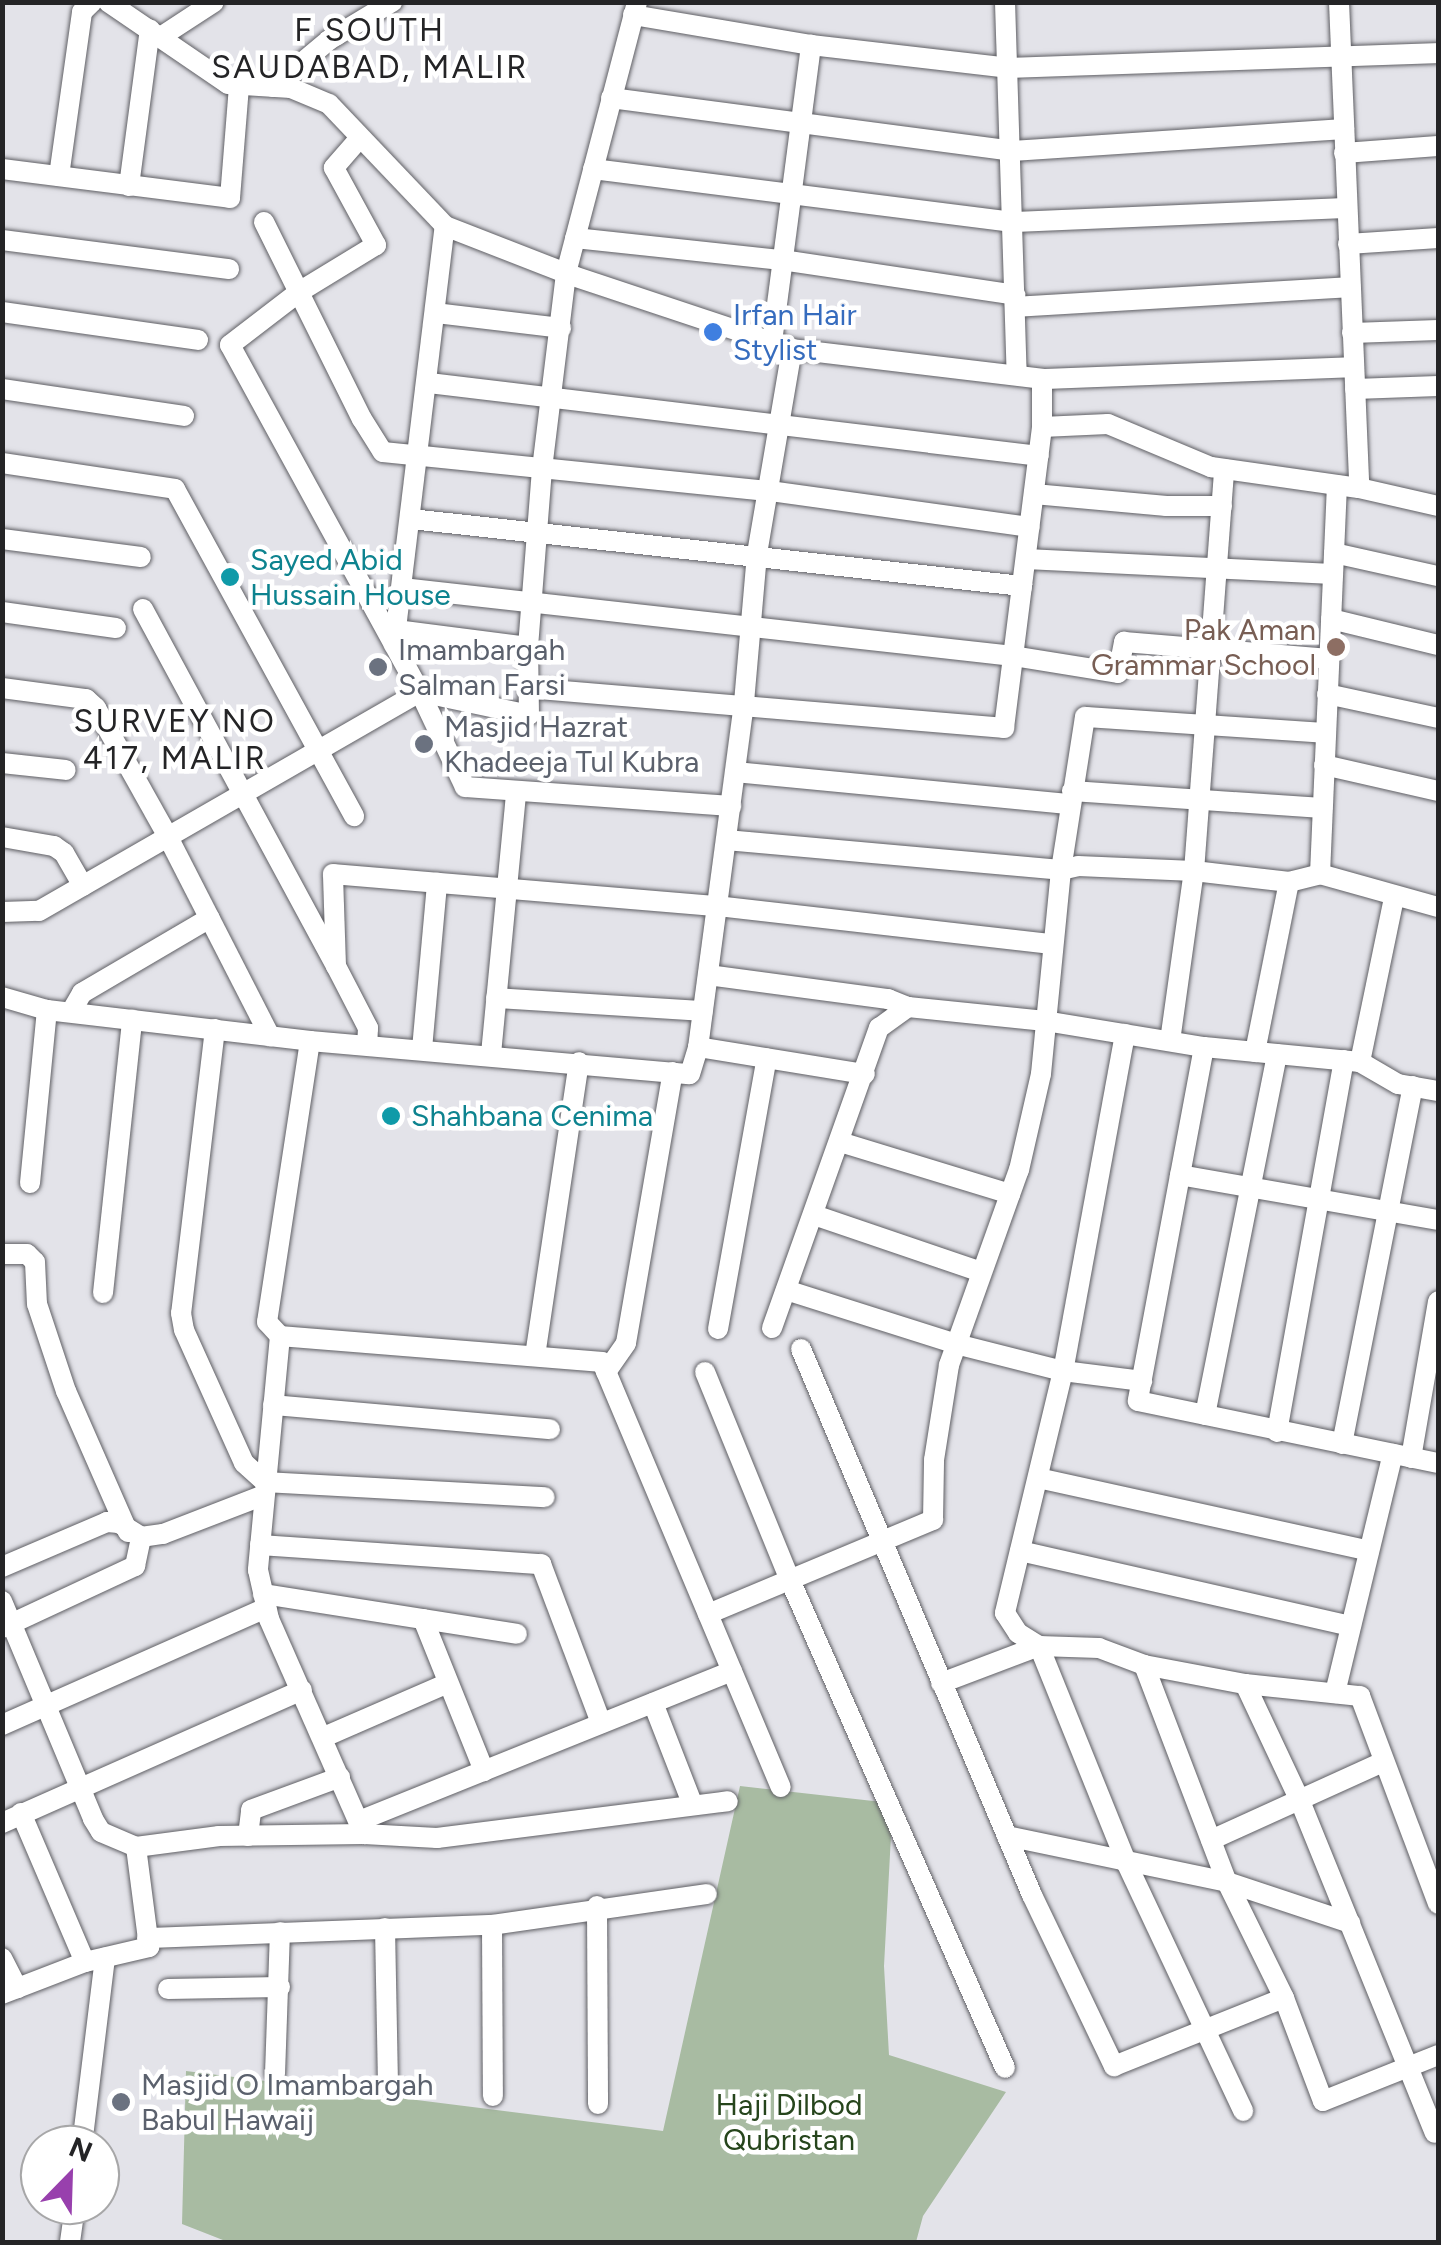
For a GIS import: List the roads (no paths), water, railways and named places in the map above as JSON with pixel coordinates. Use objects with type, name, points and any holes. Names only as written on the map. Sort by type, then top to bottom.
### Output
[{"type":"street","points":[[59,176],[82,12],[92,2]]},
{"type":"street","points":[[108,2],[228,84],[291,88],[329,104],[358,140],[445,226],[566,274],[782,346],[1042,379],[1354,367]]},
{"type":"street","points":[[274,87],[329,40],[392,2]]},
{"type":"street","points":[[1005,2],[1017,375]]},
{"type":"street","points":[[1320,874],[1334,563],[1348,486],[1355,389],[1340,2]]},
{"type":"street","points":[[156,32],[213,3]]},
{"type":"street","points":[[2,912],[39,911],[420,692],[529,715],[528,647],[542,469],[566,274],[635,9],[811,45],[1010,68],[1438,53]]},
{"type":"street","points":[[129,186],[156,32]]},
{"type":"street","points":[[2,997],[47,1010],[270,1036],[690,1074],[698,1047],[731,806],[757,554],[780,424],[782,260],[811,45]]},
{"type":"street","points":[[2,169],[230,198],[239,85]]},
{"type":"street","points":[[611,98],[1012,151],[1344,129]]},
{"type":"street","points":[[358,140],[334,168],[376,245],[299,292],[230,346],[395,638],[465,786],[516,793],[731,806]]},
{"type":"street","points":[[1344,153],[1438,146]]},
{"type":"street","points":[[593,168],[1014,222],[1347,208]]},
{"type":"street","points":[[264,222],[375,446],[383,452],[770,491],[1030,527]]},
{"type":"street","points":[[395,638],[429,383],[445,226]]},
{"type":"street","points":[[575,238],[782,260],[1015,301],[1350,287]]},
{"type":"street","points":[[1348,244],[1438,238]]},
{"type":"street","points":[[2,240],[229,268]]},
{"type":"street","points":[[2,312],[198,340]]},
{"type":"street","points":[[436,313],[561,328]]},
{"type":"street","points":[[1352,333],[1438,330]]},
{"type":"street","points":[[528,688],[744,703],[1004,728],[1039,456],[1042,379]]},
{"type":"street","points":[[429,383],[1039,456]]},
{"type":"street","points":[[1355,389],[1438,386]]},
{"type":"street","points":[[2,389],[184,416]]},
{"type":"street","points":[[1042,427],[1108,424],[1224,469],[1348,486],[1438,506]]},
{"type":"street","points":[[2,462],[175,489],[354,816]]},
{"type":"street","points":[[1170,1041],[1194,870],[1224,469]]},
{"type":"street","points":[[1034,494],[1166,506],[1222,506]]},
{"type":"street","points":[[411,520],[757,554],[1022,586]]},
{"type":"street","points":[[2,538],[141,557]]},
{"type":"street","points":[[1026,559],[1218,566],[1334,563],[1438,576]]},
{"type":"street","points":[[402,588],[531,606],[1013,656],[1118,673],[1124,642],[1329,659]]},
{"type":"street","points":[[143,609],[368,1028],[368,1045]]},
{"type":"street","points":[[2,612],[116,628]]},
{"type":"street","points":[[1331,619],[1438,646]]},
{"type":"street","points":[[395,638],[528,647]]},
{"type":"street","points":[[2,688],[86,698],[96,708],[168,837],[270,1036]]},
{"type":"street","points":[[1327,694],[1438,718]]},
{"type":"street","points":[[708,1614],[933,1520],[934,1460],[956,1344],[1010,1194],[1041,1074],[1061,870],[1085,717],[1325,733]]},
{"type":"street","points":[[2,762],[66,770]]},
{"type":"street","points":[[1324,765],[1438,792]]},
{"type":"street","points":[[735,772],[1071,798],[1322,808]]},
{"type":"street","points":[[491,1054],[516,793]]},
{"type":"street","points":[[2,837],[54,846],[64,853],[83,886]]},
{"type":"street","points":[[726,840],[1061,870],[1078,866],[1194,870],[1289,882],[1320,874],[1394,898],[1438,906]]},
{"type":"street","points":[[336,966],[333,874],[717,906],[1053,944]]},
{"type":"street","points":[[1205,1415],[1250,1187],[1289,882]]},
{"type":"street","points":[[422,1049],[438,883]]},
{"type":"street","points":[[1277,1432],[1319,1201],[1394,898]]},
{"type":"street","points":[[71,1012],[82,992],[210,918]]},
{"type":"street","points":[[708,975],[888,999],[908,1007],[1352,1061],[1398,1084],[1438,1090]]},
{"type":"street","points":[[496,998],[702,1010]]},
{"type":"street","points":[[772,1328],[879,1028],[908,1007]]},
{"type":"street","points":[[30,1183],[47,1010]]},
{"type":"street","points":[[103,1293],[132,1020]]},
{"type":"street","points":[[216,1029],[182,1313],[184,1330],[244,1463],[264,1489]]},
{"type":"street","points":[[1125,1034],[1064,1371],[1005,1613],[1018,1633],[1039,1646],[1127,1864],[1243,2111]]},
{"type":"street","points":[[310,1040],[267,1322],[280,1336],[602,1362],[781,1787]]},
{"type":"street","points":[[1204,1046],[1138,1401],[1438,1463]]},
{"type":"street","points":[[698,1047],[865,1074]]},
{"type":"street","points":[[718,1329],[767,1058]]},
{"type":"street","points":[[535,1356],[579,1062]]},
{"type":"street","points":[[606,1372],[626,1343],[673,1072]]},
{"type":"street","points":[[1342,1444],[1413,1086]]},
{"type":"street","points":[[840,1142],[1010,1194]]},
{"type":"street","points":[[1180,1174],[1438,1220]]},
{"type":"street","points":[[814,1215],[981,1272]]},
{"type":"street","points":[[2,1254],[27,1254],[35,1262],[36,1304],[60,1374],[135,1534],[135,1566],[7,1626]]},
{"type":"street","points":[[786,1290],[956,1344],[1064,1371],[1142,1381]]},
{"type":"street","points":[[1335,1693],[1370,1551],[1402,1456],[1438,1300]]},
{"type":"street","points":[[280,1336],[258,1570],[264,1601],[361,1827]]},
{"type":"street","points":[[800,1349],[1007,1836],[1114,2066],[1284,1998]]},
{"type":"street","points":[[705,1372],[790,1580],[1005,2068]]},
{"type":"street","points":[[273,1405],[550,1429]]},
{"type":"street","points":[[1038,1478],[1370,1551]]},
{"type":"street","points":[[2,1567],[107,1522],[118,1523],[135,1534],[163,1534],[264,1489],[545,1497]]},
{"type":"street","points":[[260,1545],[541,1564],[601,1723]]},
{"type":"street","points":[[1020,1551],[1351,1626]]},
{"type":"street","points":[[2,1725],[264,1601],[517,1634]]},
{"type":"street","points":[[2,1602],[7,1626],[102,1832],[136,1848],[361,1827],[436,1838],[728,1801]]},
{"type":"street","points":[[423,1619],[484,1771]]},
{"type":"street","points":[[941,1683],[1039,1646],[1099,1648],[1144,1665],[1245,1684],[1360,1696],[1438,1904]]},
{"type":"street","points":[[1144,1665],[1227,1882],[1284,1998],[1323,2101],[1438,2055]]},
{"type":"street","points":[[361,1827],[484,1771],[732,1671]]},
{"type":"street","points":[[324,1738],[448,1683]]},
{"type":"street","points":[[1245,1684],[1300,1801],[1435,2134]]},
{"type":"street","points":[[83,2125],[95,1960],[12,1818],[302,1690]]},
{"type":"street","points":[[653,1703],[692,1803]]},
{"type":"street","points":[[1211,1840],[1383,1762]]},
{"type":"street","points":[[248,1836],[251,1810],[340,1777]]},
{"type":"street","points":[[1007,1836],[1227,1882],[1350,1923]]},
{"type":"street","points":[[2,1958],[10,1991],[95,1960],[149,1947],[136,1848]]},
{"type":"street","points":[[148,1938],[492,1924],[597,1906],[707,1894]]},
{"type":"street","points":[[597,1906],[598,2104]]},
{"type":"street","points":[[492,1924],[494,2096]]},
{"type":"street","points":[[385,1928],[388,2080]]},
{"type":"street","points":[[274,2074],[280,1932]]},
{"type":"street","points":[[168,1989],[280,1987]]},
{"type":"place","name":"Irfan Hair Stylist","points":[[713,332]]},
{"type":"place","name":"Sayed Abid Hussain House","points":[[230,577]]},
{"type":"place","name":"Pak Aman Grammar School","points":[[1336,647]]},
{"type":"place","name":"Imambargah Salman Farsi","points":[[378,667]]},
{"type":"place","name":"Masjid Hazrat Khadeeja Tul Kubra","points":[[424,744]]},
{"type":"place","name":"Shahbana Cenima","points":[[391,1116]]},
{"type":"place","name":"Masjid O Imambargah Babul Hawaij","points":[[121,2102]]},
{"type":"district","name":"F SOUTH SAUDABAD, MALIR","points":[[370,50]]},
{"type":"district","name":"SURVEY NO 417, MALIR","points":[[175,740]]},
{"type":"park label","name":"Haji Dilbod Qubristan","points":[[789,2122]]}]
